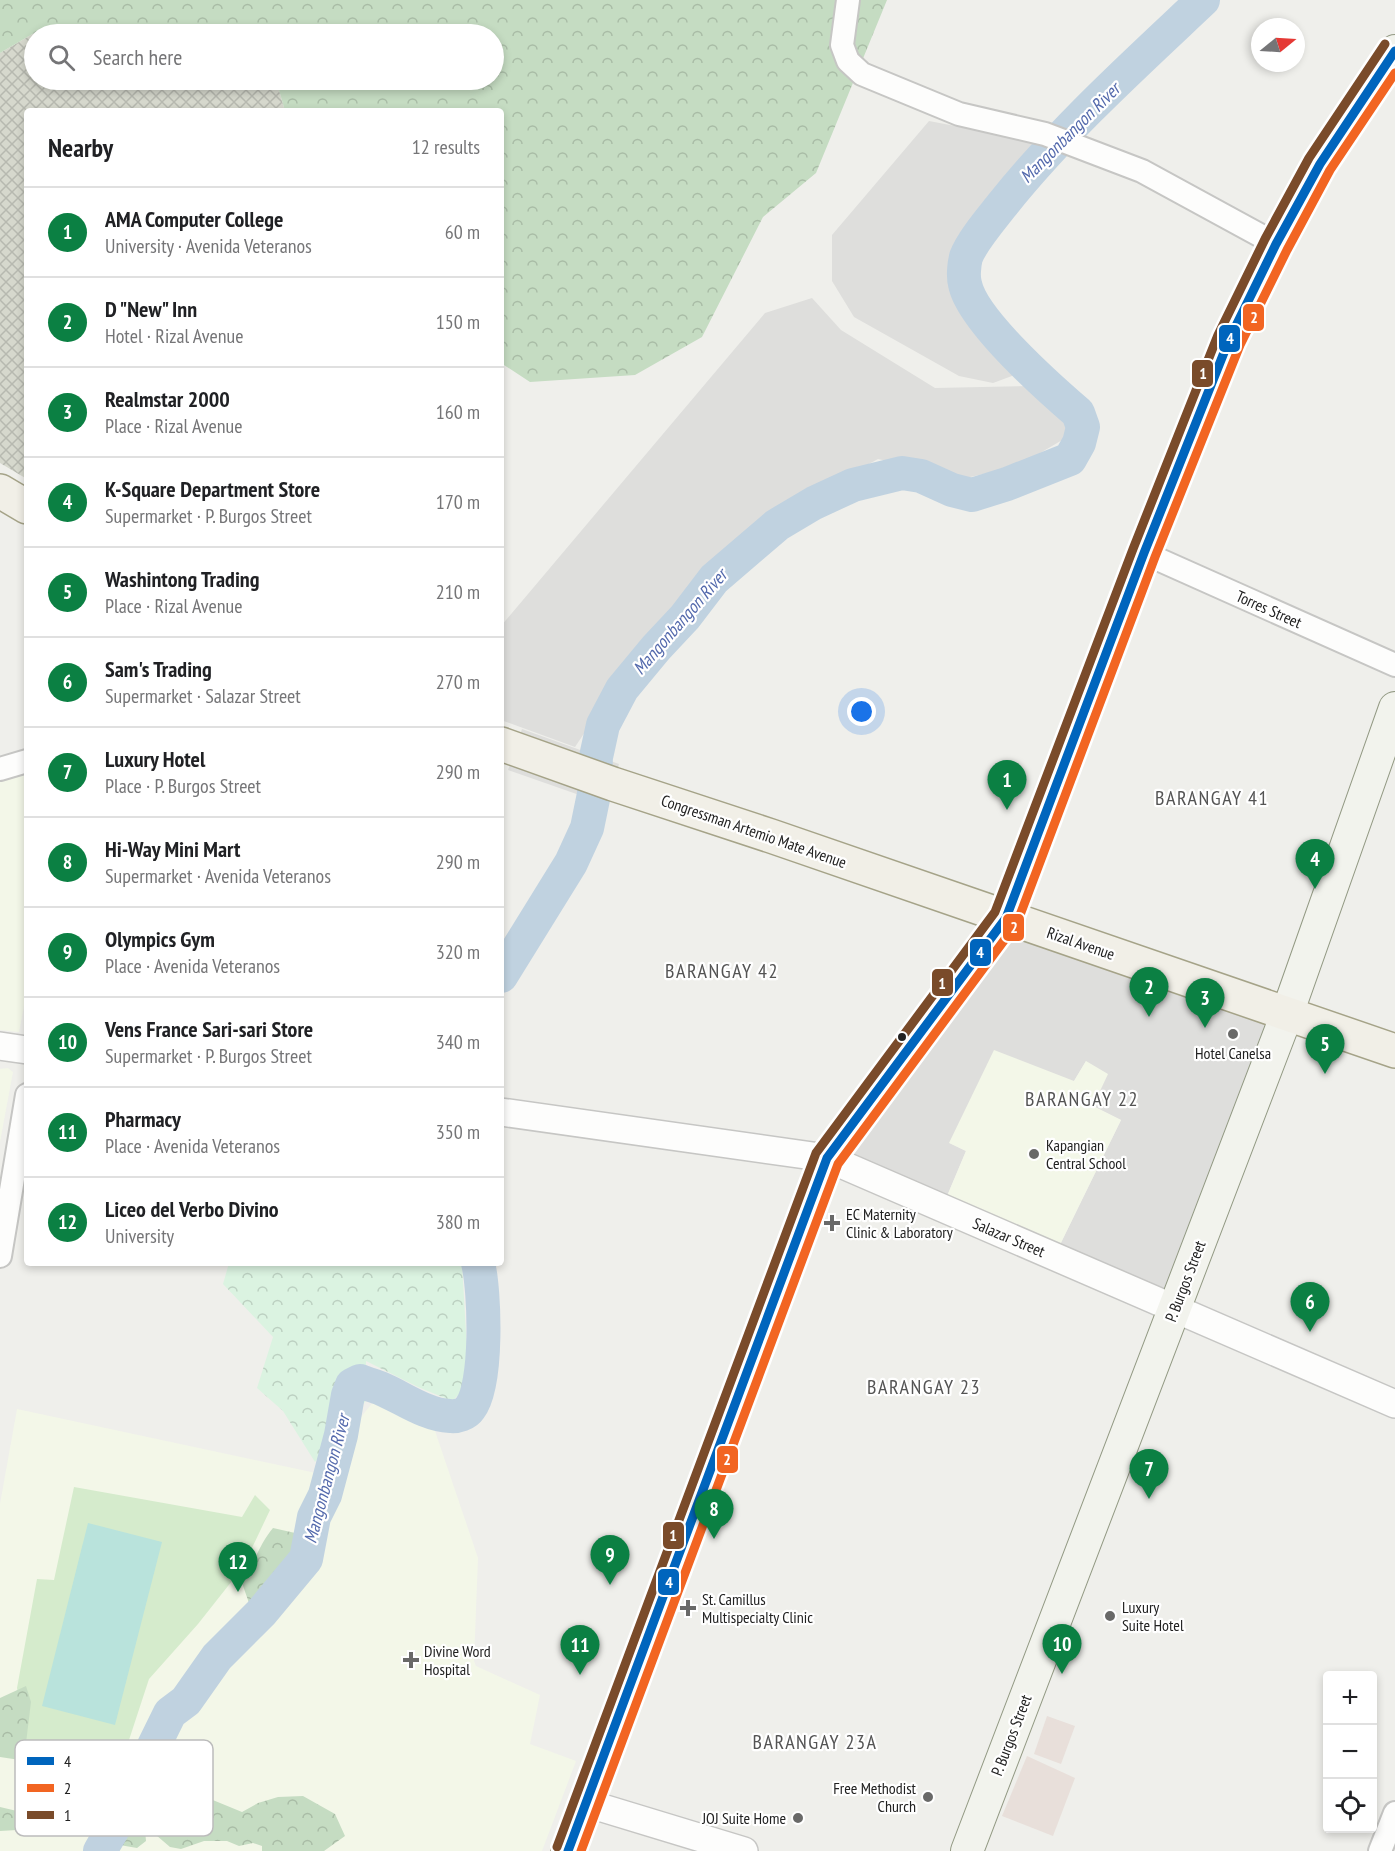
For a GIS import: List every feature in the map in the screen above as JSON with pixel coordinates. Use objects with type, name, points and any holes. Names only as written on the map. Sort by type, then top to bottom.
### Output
[{"type":"main road","points":[[568,1851],[827,1158],[997,929],[1229,340],[1276,244],[1329,148],[1395,51]]},
{"type":"main road","points":[[0,491],[24,505]]},
{"type":"main road","name":"P. Burgos Street","points":[[967,1851],[1287,1014],[1395,708]]},
{"type":"main road","name":"Congressman Artemio Mate Avenue","points":[[508,746],[613,784],[771,836],[997,929]]},
{"type":"main road","name":"Rizal Avenue","points":[[997,929],[1049,932],[1395,1051]]},
{"type":"street","points":[[848,0],[842,45],[848,61],[862,74],[959,114],[1045,134],[1142,171],[1276,244]]},
{"type":"street","name":"Torres Street","points":[[1144,553],[1395,665]]},
{"type":"street","points":[[0,770],[24,762]]},
{"type":"street","points":[[0,1046],[24,1050]]},
{"type":"street","name":"Salazar Street","points":[[504,1112],[827,1158],[1395,1404]]},
{"type":"street","points":[[0,1256],[24,1113]]},
{"type":"street","points":[[586,1803],[744,1851]]},
{"type":"street","points":[[1380,1851],[1395,1813]]},
{"type":"shaded area","points":[[24,39],[24,90],[279,90],[284,108],[24,108],[24,477],[0,463],[0,53]]},
{"type":"shaded area","points":[[929,121],[1044,143],[1017,170],[983,218],[959,256],[955,272],[958,290],[967,309],[1023,372],[993,383],[959,376],[854,317],[832,281],[832,235]]},
{"type":"shaded area","points":[[812,298],[841,330],[935,388],[1034,386],[1068,409],[1069,436],[1018,466],[966,478],[878,459],[788,508],[658,622],[575,747],[504,721],[504,622],[765,313]]},
{"type":"shaded area","points":[[522,729],[619,764],[605,804],[508,770]]},
{"type":"shaded area","points":[[24,774],[24,1006],[19,1032],[0,1030],[0,780]]},
{"type":"shaded area","points":[[1006,918],[1287,1014],[1175,1309],[1054,1257],[1121,1120],[1093,1106],[1086,1061],[1074,1081],[950,1143],[966,1151],[942,1208],[827,1158]]},
{"type":"shaded area","name":"Kapangian Central School","points":[[994,1050],[1074,1081],[1086,1061],[1108,1074],[1093,1106],[1121,1120],[1054,1257],[942,1208],[966,1151],[949,1143]]},
{"type":"shaded area","points":[[8,1068],[13,1072],[0,1142],[0,1069]]},
{"type":"shaded area","points":[[382,1391],[433,1425],[478,1558],[474,1661],[476,1666],[540,1695],[530,1744],[576,1761],[542,1851],[0,1851],[0,1504],[17,1409],[316,1473]]},
{"type":"shaded area","points":[[88,1523],[162,1542],[115,1725],[42,1706]]},
{"type":"shaded area","points":[[1047,1716],[1075,1726],[1061,1764],[1034,1754]]},
{"type":"shaded area","points":[[1027,1756],[1075,1778],[1053,1836],[1002,1816]]},
{"type":"green space","points":[[0,0],[887,0],[816,173],[763,217],[702,337],[635,375],[530,382],[504,365],[504,108],[284,108],[279,90],[504,90],[504,24],[24,24],[24,39],[0,53]]},
{"type":"green space","points":[[228,1266],[462,1266],[469,1385],[452,1401],[366,1361],[366,1372],[379,1385],[315,1462],[283,1411],[257,1388],[273,1337],[223,1284]]},
{"type":"green space","points":[[74,1487],[242,1517],[255,1495],[270,1510],[243,1567],[198,1624],[149,1679],[129,1740],[19,1740],[23,1716],[17,1688],[37,1579],[54,1580]]},
{"type":"green space","points":[[273,1528],[304,1535],[315,1544],[314,1559],[295,1571],[259,1611],[224,1663],[205,1669],[195,1666],[249,1603],[242,1583],[264,1540]]},
{"type":"green space","points":[[26,1686],[31,1702],[26,1740],[15,1740],[15,1759],[0,1757],[0,1698]]},
{"type":"green space","points":[[303,1796],[335,1814],[345,1836],[324,1851],[262,1851],[262,1846],[253,1843],[239,1846],[227,1841],[204,1841],[181,1849],[170,1847],[157,1836],[213,1836],[213,1800],[242,1812],[258,1803],[278,1797]]},
{"type":"green space","points":[[0,1807],[15,1811],[15,1830],[0,1831]]},
{"type":"green space","points":[[108,1836],[146,1836],[146,1841],[137,1848],[108,1843]]},
{"type":"waterway","name":"Mangonbangon River","points":[[504,971],[571,863],[587,828],[594,794],[596,757],[603,725],[622,689],[685,617],[714,579],[777,525],[814,503],[853,485],[902,473],[921,476],[952,490],[972,495],[1070,459],[1079,443],[1083,427],[1078,413],[1013,353],[982,316],[965,284],[966,257],[987,223],[1049,150],[1203,0]]},
{"type":"waterway","name":"Mangonbangon River","points":[[157,1740],[170,1713],[186,1701],[217,1657],[261,1613],[306,1559],[314,1517],[325,1495],[352,1385],[360,1381],[441,1415],[458,1415],[470,1408],[480,1380],[482,1359],[483,1315],[478,1266]]},
{"type":"waterway","name":"Mangonbangon River","points":[[100,1851],[109,1836]]},
{"type":"transit line","name":"1","points":[[557,1847],[816,1153],[995,912],[1133,549],[1218,335],[1265,239],[1309,158],[1385,44]]},
{"type":"transit line","name":"4","points":[[568,1851],[827,1158],[1006,918],[1144,553],[1229,340],[1276,244],[1320,164],[1395,51]]},
{"type":"transit line","name":"2","points":[[581,1851],[838,1164],[1017,923],[1155,557],[1240,345],[1330,170],[1395,73]]},
{"type":"place","name":"AMA Computer College","points":[[1007,810]]},
{"type":"place","name":"K-Square Department Store","points":[[1315,889]]},
{"type":"place","name":"D \"New\" Inn","points":[[1149,1017]]},
{"type":"place","name":"Realmstar 2000","points":[[1205,1028]]},
{"type":"place","name":"Hotel Canelsa","points":[[1233,1034]]},
{"type":"place","name":"Washintong Trading","points":[[1325,1074]]},
{"type":"place","name":"Kapangian Central School","points":[[1034,1154]]},
{"type":"place","name":"EC Maternity Clinic & Laboratory","points":[[832,1223]]},
{"type":"place","name":"Sam's Trading","points":[[1310,1332]]},
{"type":"place","name":"Luxury Hotel","points":[[1149,1499]]},
{"type":"place","name":"Hi-Way Mini Mart","points":[[714,1539]]},
{"type":"place","name":"Olympics Gym","points":[[610,1585]]},
{"type":"place","name":"Liceo del Verbo Divino","points":[[238,1592]]},
{"type":"place","name":"St. Camillus Multispecialty Clinic","points":[[688,1608]]},
{"type":"place","name":"Luxury Suite Hotel","points":[[1110,1616]]},
{"type":"place","name":"Divine Word Hospital","points":[[411,1660]]},
{"type":"place","name":"Vens France Sari-sari Store","points":[[1062,1674]]},
{"type":"place","name":"Pharmacy","points":[[580,1675]]},
{"type":"place","name":"Free Methodist Church","points":[[928,1797]]},
{"type":"place","name":"JOJ Suite Home","points":[[798,1818]]},
{"type":"district","name":"BARANGAY 41","points":[[1212,798]]},
{"type":"district","name":"BARANGAY 42","points":[[722,971]]},
{"type":"district","name":"BARANGAY 22","points":[[1082,1099]]},
{"type":"district","name":"BARANGAY 23","points":[[924,1387]]},
{"type":"district","name":"BARANGAY 23A","points":[[815,1742]]}]
